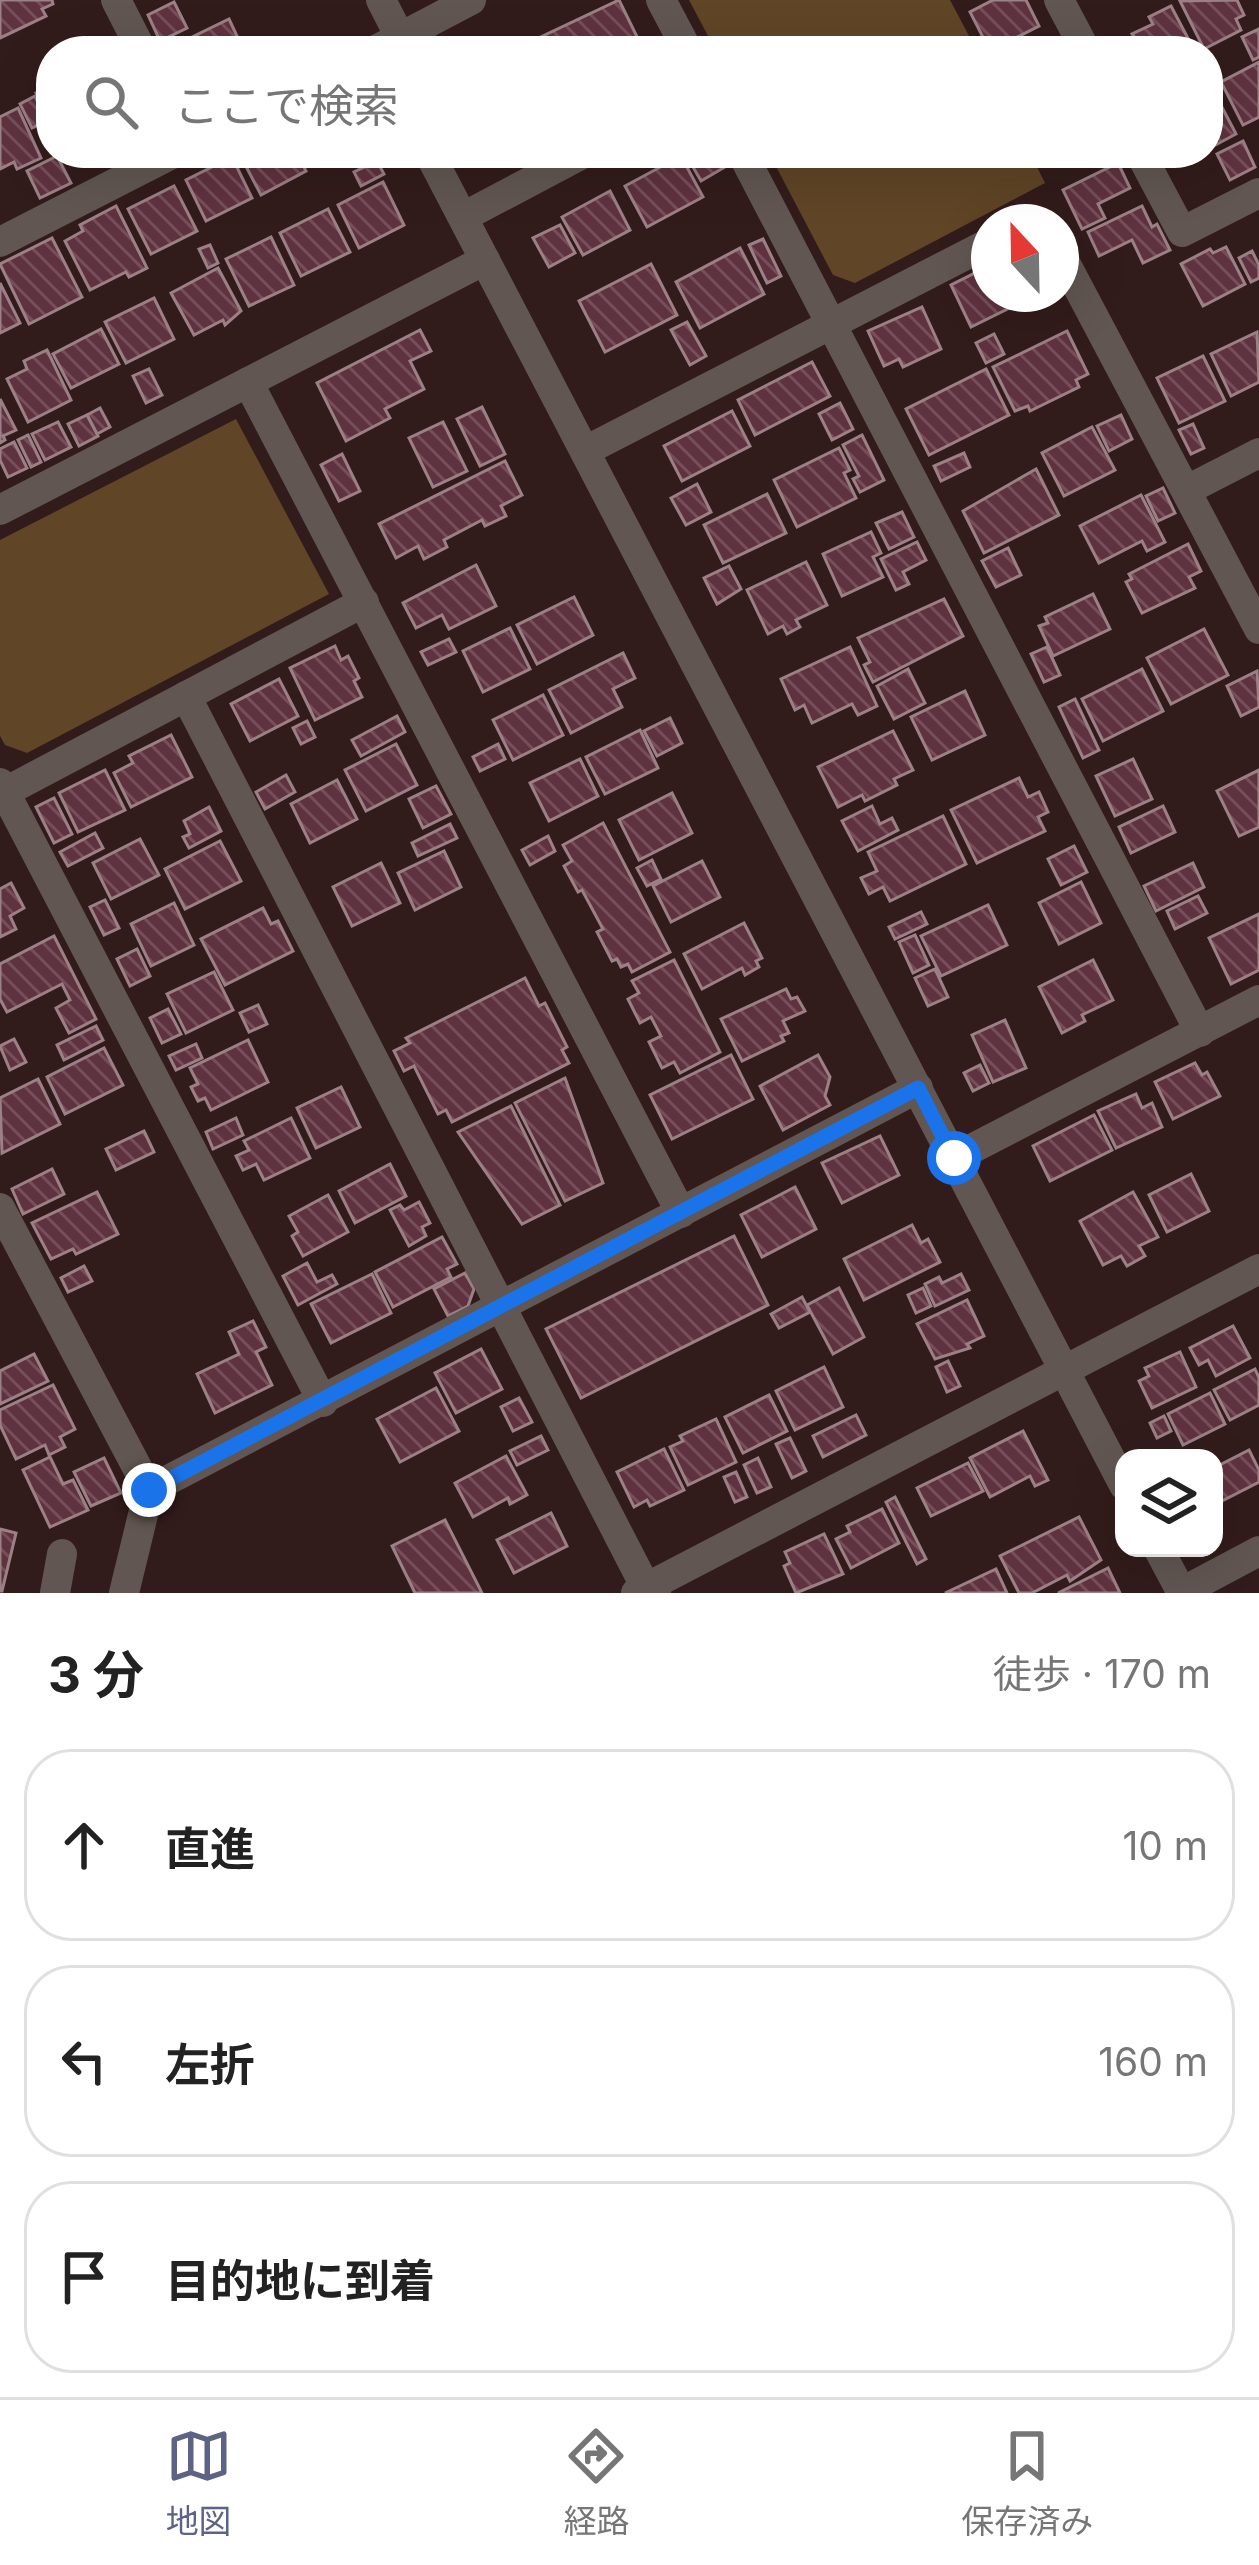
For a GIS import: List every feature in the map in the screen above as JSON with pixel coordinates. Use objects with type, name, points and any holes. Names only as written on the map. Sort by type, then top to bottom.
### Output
[{"type":"street","points":[[116,0],[134,36]]},
{"type":"street","points":[[381,0],[381,36]]},
{"type":"street","points":[[402,36],[471,0]]},
{"type":"street","points":[[661,0],[680,36]]},
{"type":"street","points":[[1059,0],[1078,36]]},
{"type":"street","points":[[0,242],[145,168]]},
{"type":"street","points":[[437,168],[1115,1468]]},
{"type":"street","points":[[463,218],[556,168]]},
{"type":"street","points":[[750,168],[1200,1032]]},
{"type":"street","points":[[1148,168],[1182,232],[1259,194]]},
{"type":"street","points":[[585,451],[971,251]]},
{"type":"street","points":[[0,510],[485,260]]},
{"type":"street","points":[[1079,289],[1259,629]]},
{"type":"street","points":[[248,382],[681,1214]]},
{"type":"street","points":[[1187,490],[1259,453]]},
{"type":"street","points":[[322,1402],[2,787],[364,602]]},
{"type":"street","points":[[186,696],[646,1591],[1259,1269]]},
{"type":"street","points":[[954,1158],[1259,1000]]},
{"type":"street","points":[[149,1490],[918,1088]]},
{"type":"street","points":[[0,1208],[149,1490],[124,1593]]},
{"type":"street","points":[[1163,1557],[1181,1593],[1259,1551]]},
{"type":"street","points":[[55,1593],[62,1554]]},
{"type":"shaded area","points":[[689,0],[950,0],[969,36],[708,36]]},
{"type":"shaded area","points":[[777,168],[1038,168],[1045,183],[1005,204],[971,204],[971,222],[855,283],[833,275]]},
{"type":"shaded area","points":[[236,419],[329,594],[27,753],[5,745],[0,736],[0,540]]},
{"type":"building","points":[[0,0],[52,0],[53,4],[42,9],[46,16],[0,38]]},
{"type":"building","points":[[619,0],[637,36],[543,36]]},
{"type":"building","points":[[993,0],[1026,0],[1039,26],[1019,36],[982,36],[970,12]]},
{"type":"building","points":[[1237,0],[1244,15],[1236,19],[1241,30],[1223,39],[1198,36],[1180,1]]},
{"type":"building","points":[[174,2],[187,28],[158,36],[148,15]]},
{"type":"building","points":[[1171,6],[1187,36],[1133,36],[1153,24],[1149,17]]},
{"type":"building","points":[[229,19],[237,36],[194,36]]},
{"type":"building","points":[[1259,29],[1259,57],[1253,60],[1242,37]]},
{"type":"building","points":[[1259,62],[1259,117],[1243,125],[1223,81]]},
{"type":"building","points":[[35,96],[36,126],[32,128],[20,104]]},
{"type":"building","points":[[18,108],[36,147],[36,160],[17,169],[14,162],[0,169],[0,117]]},
{"type":"building","points":[[1223,109],[1236,134],[1223,141]]},
{"type":"building","points":[[1243,141],[1255,167],[1230,180],[1223,151]]},
{"type":"building","points":[[36,166],[63,168],[71,183],[40,198],[27,171]]},
{"type":"building","points":[[210,168],[237,168],[252,198],[206,221],[186,180]]},
{"type":"building","points":[[247,168],[304,168],[306,171],[261,195]]},
{"type":"building","points":[[381,168],[384,174],[361,186],[354,172]]},
{"type":"building","points":[[659,168],[687,168],[703,197],[647,227],[625,186]]},
{"type":"building","points":[[694,168],[723,168],[701,181]]},
{"type":"building","points":[[1108,168],[1120,168],[1130,188],[1098,204],[1105,218],[1082,229],[1079,204],[1070,204],[1063,190]]},
{"type":"building","points":[[383,182],[404,225],[359,248],[338,205]]},
{"type":"building","points":[[174,186],[197,231],[151,254],[128,209]]},
{"type":"building","points":[[610,191],[630,230],[583,255],[562,217]]},
{"type":"building","points":[[116,206],[147,268],[129,277],[126,272],[90,290],[65,241],[83,231],[80,225]]},
{"type":"building","points":[[1142,206],[1170,250],[1143,263],[1132,240],[1099,256],[1088,232]]},
{"type":"building","points":[[328,209],[350,252],[301,276],[280,233]]},
{"type":"building","points":[[560,225],[575,253],[549,267],[533,238]]},
{"type":"building","points":[[271,237],[294,285],[249,306],[226,259]]},
{"type":"building","points":[[52,238],[82,297],[29,324],[0,264]]},
{"type":"building","points":[[763,239],[781,276],[767,283],[749,245]]},
{"type":"building","points":[[210,245],[218,263],[208,268],[199,249]]},
{"type":"building","points":[[1226,247],[1245,284],[1203,306],[1181,264],[1210,249],[1213,253]]},
{"type":"building","points":[[740,248],[764,294],[700,328],[676,282]]},
{"type":"building","points":[[1252,251],[1259,278],[1251,282],[1239,258]]},
{"type":"building","points":[[651,264],[677,315],[605,352],[579,301]]},
{"type":"building","points":[[218,268],[241,311],[225,325],[223,320],[194,335],[171,293]]},
{"type":"building","points":[[971,275],[971,312],[1001,312],[971,327],[951,285]]},
{"type":"building","points":[[0,283],[20,323],[0,333]]},
{"type":"building","points":[[154,298],[174,339],[126,363],[105,322]]},
{"type":"building","points":[[922,307],[941,349],[903,367],[899,359],[884,366],[868,331]]},
{"type":"building","points":[[687,322],[706,356],[690,365],[671,330]]},
{"type":"building","points":[[101,329],[119,364],[71,388],[53,354]]},
{"type":"building","points":[[420,330],[431,351],[410,361],[424,389],[385,409],[390,418],[346,441],[317,383]]},
{"type":"building","points":[[1067,331],[1088,374],[1076,380],[1079,387],[1030,411],[1028,406],[1015,411],[993,367]]},
{"type":"building","points":[[1257,332],[1259,382],[1231,396],[1211,354]]},
{"type":"building","points":[[994,334],[1004,354],[986,363],[976,343]]},
{"type":"building","points":[[47,350],[71,400],[28,422],[7,379],[27,369],[24,361]]},
{"type":"building","points":[[1203,356],[1225,401],[1179,423],[1157,378]]},
{"type":"building","points":[[812,362],[830,396],[755,435],[738,400]]},
{"type":"building","points":[[149,369],[162,395],[146,403],[133,376]]},
{"type":"building","points":[[986,369],[1009,415],[929,455],[906,409]]},
{"type":"building","points":[[0,399],[16,430],[0,443]]},
{"type":"building","points":[[840,403],[853,429],[832,440],[819,414]]},
{"type":"building","points":[[482,407],[505,454],[480,466],[457,419]]},
{"type":"building","points":[[100,408],[110,427],[97,434],[87,415]]},
{"type":"building","points":[[732,411],[750,446],[682,481],[664,446]]},
{"type":"building","points":[[87,415],[98,436],[79,446],[68,424]]},
{"type":"building","points":[[1121,415],[1132,439],[1109,451],[1097,426]]},
{"type":"building","points":[[58,422],[71,447],[45,460],[32,434]]},
{"type":"building","points":[[443,422],[467,471],[433,487],[409,438]]},
{"type":"building","points":[[1193,424],[1204,448],[1191,454],[1179,430]]},
{"type":"building","points":[[1092,427],[1115,470],[1064,496],[1042,453]]},
{"type":"building","points":[[28,435],[41,462],[31,467],[18,440]]},
{"type":"building","points":[[862,435],[884,480],[860,492],[853,479],[859,476],[843,445]]},
{"type":"building","points":[[14,442],[27,468],[8,477],[0,449]]},
{"type":"building","points":[[839,448],[856,498],[797,527],[774,480]]},
{"type":"building","points":[[964,453],[970,467],[941,481],[934,466]]},
{"type":"building","points":[[342,454],[360,491],[339,501],[321,465]]},
{"type":"building","points":[[505,461],[522,495],[501,506],[506,516],[485,526],[482,520],[444,540],[447,547],[424,559],[418,546],[396,558],[379,524]]},
{"type":"building","points":[[1036,469],[1059,515],[984,553],[963,511]]},
{"type":"building","points":[[697,484],[711,512],[686,525],[671,498]]},
{"type":"building","points":[[1163,488],[1175,513],[1158,521],[1146,496]]},
{"type":"building","points":[[767,494],[786,533],[723,563],[704,525]]},
{"type":"building","points":[[1141,495],[1165,542],[1147,551],[1142,541],[1099,563],[1080,526]]},
{"type":"building","points":[[902,512],[914,537],[889,549],[876,523]]},
{"type":"building","points":[[871,532],[881,553],[873,557],[883,577],[842,596],[823,554]]},
{"type":"building","points":[[917,542],[926,560],[903,572],[909,584],[896,590],[881,559]]},
{"type":"building","points":[[1188,544],[1201,571],[1189,577],[1195,588],[1142,613],[1126,582],[1132,579],[1129,574]]},
{"type":"building","points":[[1008,548],[1021,575],[996,587],[982,561]]},
{"type":"building","points":[[806,562],[827,605],[796,620],[800,627],[787,634],[783,626],[768,634],[747,590]]},
{"type":"building","points":[[476,565],[496,606],[449,629],[442,615],[416,628],[403,603]]},
{"type":"building","points":[[729,566],[741,589],[717,604],[704,578]]},
{"type":"building","points":[[1093,594],[1110,629],[1053,656],[1039,626],[1048,623],[1045,617]]},
{"type":"building","points":[[574,597],[593,635],[537,664],[517,625]]},
{"type":"building","points":[[944,599],[963,636],[873,682],[864,665],[870,662],[858,638]]},
{"type":"building","points":[[510,628],[530,669],[483,692],[463,651]]},
{"type":"building","points":[[1204,629],[1228,675],[1171,704],[1147,658]]},
{"type":"building","points":[[449,639],[456,652],[428,665],[421,652]]},
{"type":"building","points":[[335,646],[341,660],[348,656],[362,697],[315,720],[290,668]]},
{"type":"building","points":[[850,647],[877,706],[858,715],[852,704],[812,723],[804,705],[795,710],[781,679]]},
{"type":"building","points":[[1047,647],[1060,675],[1044,682],[1031,654]]},
{"type":"building","points":[[623,653],[635,678],[613,689],[622,707],[571,733],[549,690]]},
{"type":"building","points":[[908,669],[925,703],[894,719],[877,686]]},
{"type":"building","points":[[1142,669],[1163,711],[1103,741],[1082,699]]},
{"type":"building","points":[[1257,671],[1259,707],[1241,716],[1227,686]]},
{"type":"building","points":[[279,679],[298,716],[250,741],[231,704]]},
{"type":"building","points":[[965,691],[985,735],[932,760],[911,717]]},
{"type":"building","points":[[543,695],[563,735],[513,760],[493,720]]},
{"type":"building","points":[[1075,699],[1099,750],[1083,758],[1059,707]]},
{"type":"building","points":[[397,716],[405,732],[361,756],[352,740]]},
{"type":"building","points":[[670,718],[682,743],[657,756],[644,731]]},
{"type":"building","points":[[307,721],[315,737],[301,744],[293,728]]},
{"type":"building","points":[[640,730],[658,768],[605,794],[586,757]]},
{"type":"building","points":[[893,731],[913,770],[894,779],[897,785],[865,801],[862,795],[838,807],[818,767]]},
{"type":"building","points":[[171,735],[192,777],[131,807],[114,773],[133,763],[129,756]]},
{"type":"building","points":[[396,744],[417,785],[366,811],[345,770]]},
{"type":"building","points":[[498,744],[505,759],[480,771],[473,757]]},
{"type":"building","points":[[580,759],[598,796],[549,821],[530,783]]},
{"type":"building","points":[[1133,759],[1152,799],[1115,816],[1096,776]]},
{"type":"building","points":[[105,770],[125,810],[78,832],[59,793]]},
{"type":"building","points":[[1259,770],[1259,827],[1239,836],[1217,791]]},
{"type":"building","points":[[286,775],[295,792],[265,809],[256,792]]},
{"type":"building","points":[[1019,778],[1028,797],[1039,792],[1048,812],[1038,817],[1045,831],[977,863],[951,810]]},
{"type":"building","points":[[337,780],[357,819],[310,843],[291,804]]},
{"type":"building","points":[[436,786],[451,814],[423,828],[409,799]]},
{"type":"building","points":[[672,793],[692,833],[639,860],[619,820]]},
{"type":"building","points":[[54,798],[72,834],[54,843],[36,807]]},
{"type":"building","points":[[872,806],[880,824],[892,818],[898,830],[858,851],[842,821]]},
{"type":"building","points":[[1163,806],[1175,832],[1131,853],[1119,827]]},
{"type":"building","points":[[209,807],[221,831],[189,848],[183,837],[190,834],[184,821]]},
{"type":"building","points":[[943,816],[966,864],[890,901],[883,887],[869,894],[861,878],[877,871],[868,852]]},
{"type":"building","points":[[603,823],[670,952],[632,972],[628,964],[621,967],[617,959],[612,961],[597,932],[603,929],[564,866],[572,861],[563,845]]},
{"type":"building","points":[[450,824],[457,838],[418,856],[412,843]]},
{"type":"building","points":[[95,833],[103,848],[68,866],[60,852]]},
{"type":"building","points":[[548,836],[555,851],[530,865],[522,850]]},
{"type":"building","points":[[140,839],[159,875],[111,899],[93,863]]},
{"type":"building","points":[[220,841],[241,881],[185,909],[165,869]]},
{"type":"building","points":[[1074,846],[1087,872],[1061,885],[1048,859]]},
{"type":"building","points":[[444,851],[461,887],[415,910],[398,873]]},
{"type":"building","points":[[652,860],[661,879],[647,886],[637,868]]},
{"type":"building","points":[[702,861],[720,897],[671,922],[653,886]]},
{"type":"building","points":[[381,863],[400,903],[352,926],[333,887]]},
{"type":"building","points":[[1193,863],[1204,887],[1156,911],[1144,886]]},
{"type":"building","points":[[1081,882],[1101,923],[1059,944],[1039,903]]},
{"type":"building","points":[[11,883],[24,908],[10,916],[16,929],[0,937],[0,889]]},
{"type":"building","points":[[1198,896],[1207,913],[1175,929],[1167,911]]},
{"type":"building","points":[[105,900],[119,928],[104,935],[90,907]]},
{"type":"building","points":[[174,903],[194,945],[151,966],[131,924]]},
{"type":"building","points":[[988,905],[1007,945],[941,976],[921,936]]},
{"type":"building","points":[[263,908],[271,924],[278,921],[293,951],[225,985],[201,939]]},
{"type":"building","points":[[921,912],[927,924],[895,939],[889,927]]},
{"type":"building","points":[[1259,914],[1259,970],[1231,984],[1209,938]]},
{"type":"building","points":[[744,923],[762,958],[756,961],[759,967],[745,975],[742,968],[702,989],[684,954]]},
{"type":"building","points":[[915,935],[929,965],[913,973],[899,942]]},
{"type":"building","points":[[54,936],[96,1019],[69,1033],[56,1008],[70,1000],[62,984],[7,1012],[0,999],[0,964]]},
{"type":"building","points":[[137,949],[150,976],[130,986],[117,959]]},
{"type":"building","points":[[674,960],[720,1052],[680,1073],[674,1062],[662,1068],[649,1042],[661,1036],[651,1017],[640,1023],[628,999],[639,993],[632,981]]},
{"type":"building","points":[[1093,960],[1113,1000],[1082,1015],[1085,1021],[1062,1033],[1039,987]]},
{"type":"building","points":[[935,969],[948,997],[928,1006],[915,978]]},
{"type":"building","points":[[214,972],[233,1010],[186,1033],[167,994]]},
{"type":"building","points":[[525,978],[539,1006],[545,1003],[567,1047],[562,1050],[569,1063],[452,1122],[446,1110],[438,1114],[414,1066],[404,1071],[394,1051],[410,1043],[406,1038]]},
{"type":"building","points":[[786,989],[805,1011],[783,1021],[789,1033],[781,1036],[784,1041],[742,1061],[721,1019]]},
{"type":"building","points":[[258,1005],[267,1024],[249,1032],[240,1013]]},
{"type":"building","points":[[168,1009],[181,1034],[162,1043],[150,1018]]},
{"type":"building","points":[[1005,1020],[1026,1068],[993,1082],[972,1035]]},
{"type":"building","points":[[96,1026],[103,1040],[64,1060],[57,1045]]},
{"type":"building","points":[[14,1039],[26,1062],[10,1070],[0,1046]]},
{"type":"building","points":[[248,1040],[268,1082],[211,1110],[205,1098],[198,1101],[191,1087],[198,1084],[190,1068]]},
{"type":"building","points":[[196,1044],[202,1058],[176,1070],[169,1056]]},
{"type":"building","points":[[104,1048],[123,1085],[65,1114],[47,1077]]},
{"type":"building","points":[[731,1055],[753,1099],[672,1139],[650,1095]]},
{"type":"building","points":[[818,1055],[830,1077],[825,1096],[830,1105],[783,1130],[760,1086]]},
{"type":"building","points":[[1195,1063],[1202,1075],[1207,1072],[1220,1096],[1173,1119],[1155,1082]]},
{"type":"building","points":[[980,1065],[989,1083],[973,1091],[964,1073]]},
{"type":"building","points":[[565,1078],[603,1183],[565,1201],[515,1103]]},
{"type":"building","points":[[38,1079],[60,1124],[2,1153],[0,1098]]},
{"type":"building","points":[[341,1087],[360,1127],[316,1148],[297,1108]]},
{"type":"building","points":[[1136,1094],[1142,1108],[1152,1103],[1162,1127],[1116,1148],[1098,1111]]},
{"type":"building","points":[[511,1106],[560,1205],[522,1224],[458,1132]]},
{"type":"building","points":[[1094,1115],[1112,1150],[1050,1181],[1033,1146]]},
{"type":"building","points":[[236,1118],[243,1135],[213,1149],[206,1132]]},
{"type":"building","points":[[291,1118],[310,1158],[264,1180],[256,1164],[243,1170],[236,1156],[249,1150],[244,1141]]},
{"type":"building","points":[[144,1131],[154,1152],[116,1170],[106,1149]]},
{"type":"building","points":[[880,1136],[899,1175],[842,1203],[822,1163]]},
{"type":"building","points":[[390,1164],[406,1196],[355,1223],[339,1191]]},
{"type":"building","points":[[52,1169],[64,1194],[23,1214],[12,1189]]},
{"type":"building","points":[[1191,1174],[1209,1211],[1167,1232],[1149,1195]]},
{"type":"building","points":[[795,1187],[816,1229],[762,1257],[741,1215]]},
{"type":"building","points":[[97,1192],[118,1234],[76,1254],[73,1249],[51,1259],[32,1223]]},
{"type":"building","points":[[1133,1192],[1158,1237],[1139,1246],[1145,1256],[1127,1266],[1121,1256],[1103,1265],[1080,1221]]},
{"type":"building","points":[[328,1195],[348,1232],[303,1256],[292,1236],[298,1232],[289,1216]]},
{"type":"building","points":[[419,1202],[430,1223],[422,1227],[426,1236],[409,1246],[390,1210],[400,1205],[404,1210]]},
{"type":"building","points":[[912,1225],[921,1243],[928,1239],[940,1262],[864,1300],[844,1259]]},
{"type":"building","points":[[734,1236],[768,1305],[581,1398],[546,1329]]},
{"type":"building","points":[[442,1237],[457,1264],[447,1269],[451,1277],[393,1307],[375,1272]]},
{"type":"building","points":[[307,1263],[317,1282],[332,1275],[337,1284],[298,1305],[283,1276]]},
{"type":"building","points":[[84,1266],[92,1281],[68,1292],[61,1278]]},
{"type":"building","points":[[465,1273],[474,1289],[468,1306],[448,1316],[434,1289]]},
{"type":"building","points":[[372,1274],[391,1313],[331,1343],[311,1304]]},
{"type":"building","points":[[961,1274],[969,1290],[935,1306],[925,1284]]},
{"type":"building","points":[[839,1288],[864,1337],[833,1354],[807,1305]]},
{"type":"building","points":[[923,1288],[931,1306],[916,1313],[908,1295]]},
{"type":"building","points":[[802,1297],[810,1312],[779,1328],[771,1314]]},
{"type":"building","points":[[967,1300],[984,1336],[967,1344],[970,1348],[935,1359],[917,1324]]},
{"type":"building","points":[[253,1321],[266,1347],[256,1352],[272,1385],[215,1413],[197,1374],[239,1354],[229,1332]]},
{"type":"building","points":[[1233,1326],[1250,1358],[1216,1376],[1208,1360],[1199,1365],[1190,1348]]},
{"type":"building","points":[[481,1349],[502,1389],[456,1413],[435,1373]]},
{"type":"building","points":[[1180,1352],[1196,1387],[1152,1408],[1139,1381],[1149,1376],[1145,1368]]},
{"type":"building","points":[[34,1354],[48,1381],[0,1404],[0,1371]]},
{"type":"building","points":[[948,1361],[960,1386],[947,1392],[936,1367]]},
{"type":"building","points":[[824,1367],[843,1407],[795,1430],[776,1391]]},
{"type":"building","points":[[1255,1369],[1259,1405],[1230,1420],[1214,1390]]},
{"type":"building","points":[[53,1385],[75,1429],[60,1437],[65,1447],[49,1455],[45,1445],[16,1459],[0,1425],[0,1410]]},
{"type":"building","points":[[436,1388],[459,1431],[400,1462],[377,1419]]},
{"type":"building","points":[[1210,1393],[1225,1424],[1183,1445],[1168,1414]]},
{"type":"building","points":[[769,1395],[787,1431],[743,1453],[725,1417]]},
{"type":"building","points":[[519,1398],[532,1422],[513,1431],[501,1407]]},
{"type":"building","points":[[856,1415],[866,1435],[823,1457],[813,1436]]},
{"type":"building","points":[[1164,1416],[1171,1431],[1157,1438],[1150,1423]]},
{"type":"building","points":[[716,1419],[736,1462],[688,1485],[670,1447],[683,1441],[680,1436]]},
{"type":"building","points":[[1023,1431],[1048,1480],[1035,1486],[1030,1476],[990,1497],[970,1458]]},
{"type":"building","points":[[541,1436],[548,1450],[517,1465],[510,1451]]},
{"type":"building","points":[[790,1438],[806,1471],[792,1478],[776,1444]]},
{"type":"building","points":[[664,1449],[684,1490],[650,1506],[647,1500],[634,1507],[617,1472]]},
{"type":"building","points":[[1249,1450],[1259,1482],[1223,1500],[1223,1463]]},
{"type":"building","points":[[506,1456],[527,1495],[510,1504],[508,1498],[473,1517],[455,1483]]},
{"type":"building","points":[[50,1457],[63,1484],[73,1480],[88,1510],[50,1527],[23,1470]]},
{"type":"building","points":[[104,1458],[121,1493],[91,1506],[74,1472]]},
{"type":"building","points":[[758,1458],[771,1487],[757,1493],[744,1465]]},
{"type":"building","points":[[968,1463],[983,1491],[931,1516],[917,1488]]},
{"type":"building","points":[[736,1472],[747,1497],[735,1502],[724,1477]]},
{"type":"building","points":[[895,1497],[926,1559],[917,1564],[886,1502]]},
{"type":"building","points":[[882,1509],[899,1543],[851,1568],[836,1539],[850,1532],[847,1526]]},
{"type":"building","points":[[551,1513],[567,1546],[514,1573],[497,1540]]},
{"type":"building","points":[[1079,1517],[1101,1560],[1070,1581],[1067,1575],[1032,1593],[1019,1593],[1000,1556]]},
{"type":"building","points":[[445,1520],[482,1593],[415,1593],[392,1546]]},
{"type":"building","points":[[0,1529],[16,1533],[2,1591],[0,1591]]},
{"type":"building","points":[[824,1534],[843,1574],[796,1593],[784,1566],[790,1563],[785,1552]]},
{"type":"building","points":[[1108,1568],[1120,1593],[1058,1593]]},
{"type":"building","points":[[996,1569],[1007,1593],[945,1593]]},
{"type":"route","points":[[149,1490],[918,1088],[954,1158]]}]
